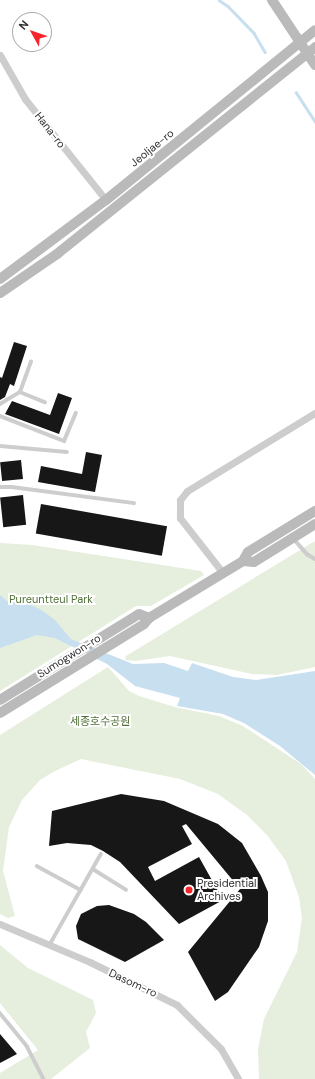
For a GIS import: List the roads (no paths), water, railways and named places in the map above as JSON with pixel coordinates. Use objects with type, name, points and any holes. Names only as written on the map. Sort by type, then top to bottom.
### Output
[{"type":"street","points":[[272,0],[300,42],[311,50],[315,65]]},
{"type":"street","name":"Jeoljae-ro","points":[[0,279],[106,200],[315,30]]},
{"type":"street","name":"Jeoljae-ro","points":[[0,293],[57,254],[311,50]]},
{"type":"street","name":"Hana-ro","points":[[0,55],[25,99],[106,200]]},
{"type":"street","points":[[223,573],[180,518],[180,500],[187,491],[315,413]]},
{"type":"street","name":"Sumogwon-ro","points":[[0,714],[144,624],[149,618],[243,561],[248,552],[315,511]]},
{"type":"street","name":"Sumogwon-ro","points":[[243,561],[254,562],[315,524]]},
{"type":"street","name":"Sumogwon-ro","points":[[0,700],[139,614],[149,618]]},
{"type":"street","name":"Dasom-ro","points":[[0,924],[50,944],[157,993],[177,1005],[221,1049],[238,1079]]},
{"type":"lane","points":[[0,403],[20,392],[31,362]]},
{"type":"lane","points":[[20,392],[45,402]]},
{"type":"lane","points":[[0,416],[64,441],[76,414]]},
{"type":"lane","points":[[0,446],[67,452]]},
{"type":"lane","points":[[0,487],[12,487],[134,502]]},
{"type":"lane","points":[[293,538],[307,554],[315,558]]},
{"type":"lane","points":[[50,944],[101,854]]},
{"type":"lane","points":[[37,866],[81,890]]},
{"type":"lane","points":[[93,869],[126,890]]},
{"type":"lane","points":[[0,1013],[27,1046],[44,1079]]},
{"type":"water","points":[[0,595],[7,601],[23,602],[40,609],[55,620],[71,639],[133,664],[164,663],[188,671],[192,663],[233,677],[256,680],[315,671],[315,775],[280,746],[244,723],[223,714],[177,706],[180,698],[135,686],[107,664],[55,638],[37,635],[0,648]]},
{"type":"waterway","points":[[219,0],[228,6],[254,33],[265,52]]},
{"type":"waterway","points":[[296,92],[315,121]]},
{"type":"place","name":"Presidential Archives","points":[[189,890]]},
{"type":"park label","name":"Pureuntteul Park","points":[[51,599]]},
{"type":"park label","name":"세종호수공원","points":[[100,721]]}]
